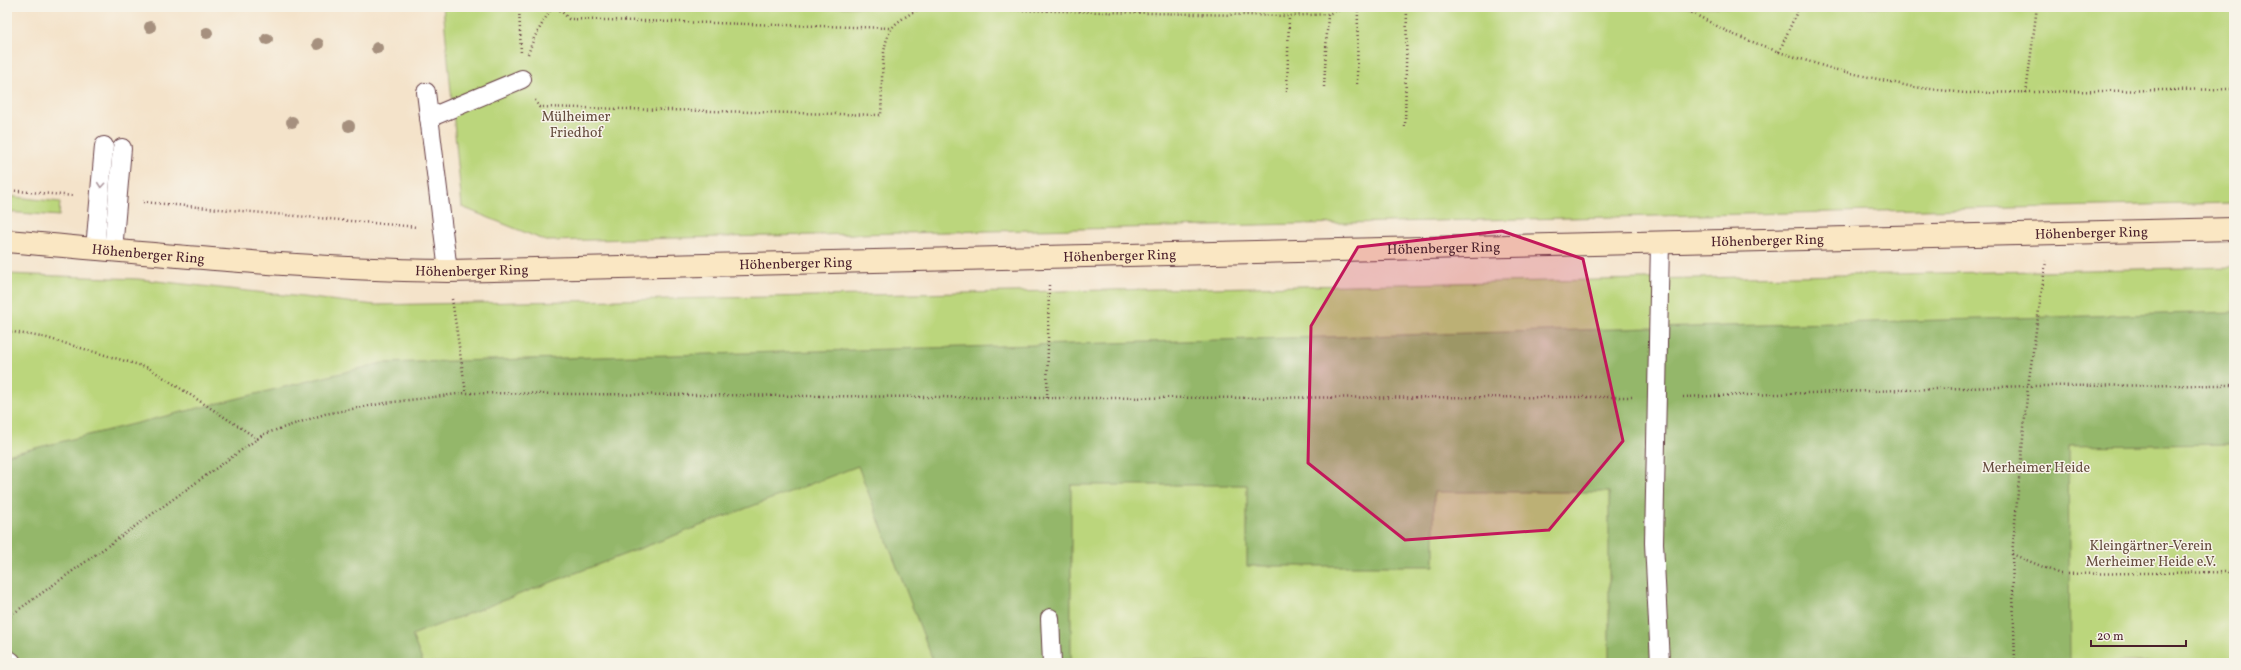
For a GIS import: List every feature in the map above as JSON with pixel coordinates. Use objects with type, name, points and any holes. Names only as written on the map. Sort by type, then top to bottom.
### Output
[{"type":"street","name":"Höhenberger Ring","points":[[7,241],[269,264],[366,270],[448,271],[2234,229]]},
{"type":"lane","points":[[429,118],[522,76]]},
{"type":"lane","points":[[426,92],[448,271]]},
{"type":"lane","points":[[104,146],[109,199]]},
{"type":"lane","points":[[104,249],[109,199],[122,148]]},
{"type":"lane","points":[[1660,242],[1655,397],[1654,543],[1660,663]]},
{"type":"lane","points":[[1050,618],[1052,663]]},
{"type":"path","points":[[519,7],[522,76],[539,107],[881,115],[885,45],[892,28],[904,17],[920,8],[1289,16],[1328,14],[1348,7]]},
{"type":"path","points":[[522,76],[534,38],[552,7]]},
{"type":"path","points":[[557,7],[569,19],[892,28]]},
{"type":"path","points":[[1358,7],[1358,84]]},
{"type":"path","points":[[1405,127],[1407,7]]},
{"type":"path","points":[[1681,7],[1732,34],[1779,52],[1832,69],[1913,87],[1964,93],[2234,89]]},
{"type":"path","points":[[1779,52],[1799,7]]},
{"type":"path","points":[[2026,93],[2036,7]]},
{"type":"path","points":[[1324,87],[1328,14]]},
{"type":"path","points":[[1287,92],[1289,16]]},
{"type":"path","points":[[7,190],[443,229]]},
{"type":"path","points":[[2015,663],[2012,554],[2028,386],[2050,233]]},
{"type":"path","points":[[1047,398],[1050,257]]},
{"type":"path","points":[[448,271],[466,393]]},
{"type":"path","points":[[7,331],[47,338],[149,368],[258,439]]},
{"type":"path","points":[[7,618],[264,434],[325,414],[385,403],[466,393],[1047,398],[1655,397],[2028,386],[2234,385]]},
{"type":"path","points":[[2012,554],[2060,574],[2234,572]]},
{"type":"highlighted area","points":[[1502,231],[1583,259],[1623,441],[1549,530],[1405,540],[1308,463],[1311,326],[1358,247]]},
{"type":"green space","name":"Mülheimer Friedhof","points":[[443,7],[2234,7],[2234,203],[546,241],[462,207]]},
{"type":"green space","points":[[7,196],[60,202],[59,216],[7,212]]},
{"type":"green space","name":"Merheimer Heide","points":[[2234,267],[2234,663],[7,663],[7,274],[138,279],[375,305]]},
{"type":"green space","name":"Merheimer Heide","points":[[2234,312],[2234,444],[2068,446],[2070,663],[1609,663],[1609,492],[1434,492],[1434,566],[1247,566],[1247,485],[1071,485],[1071,663],[934,663],[858,466],[412,635],[423,663],[7,663],[7,455],[382,363]]},
{"type":"park label","name":"Kleingärtner-Verein Merheimer Heide e.V.","points":[[2151,554]]}]
